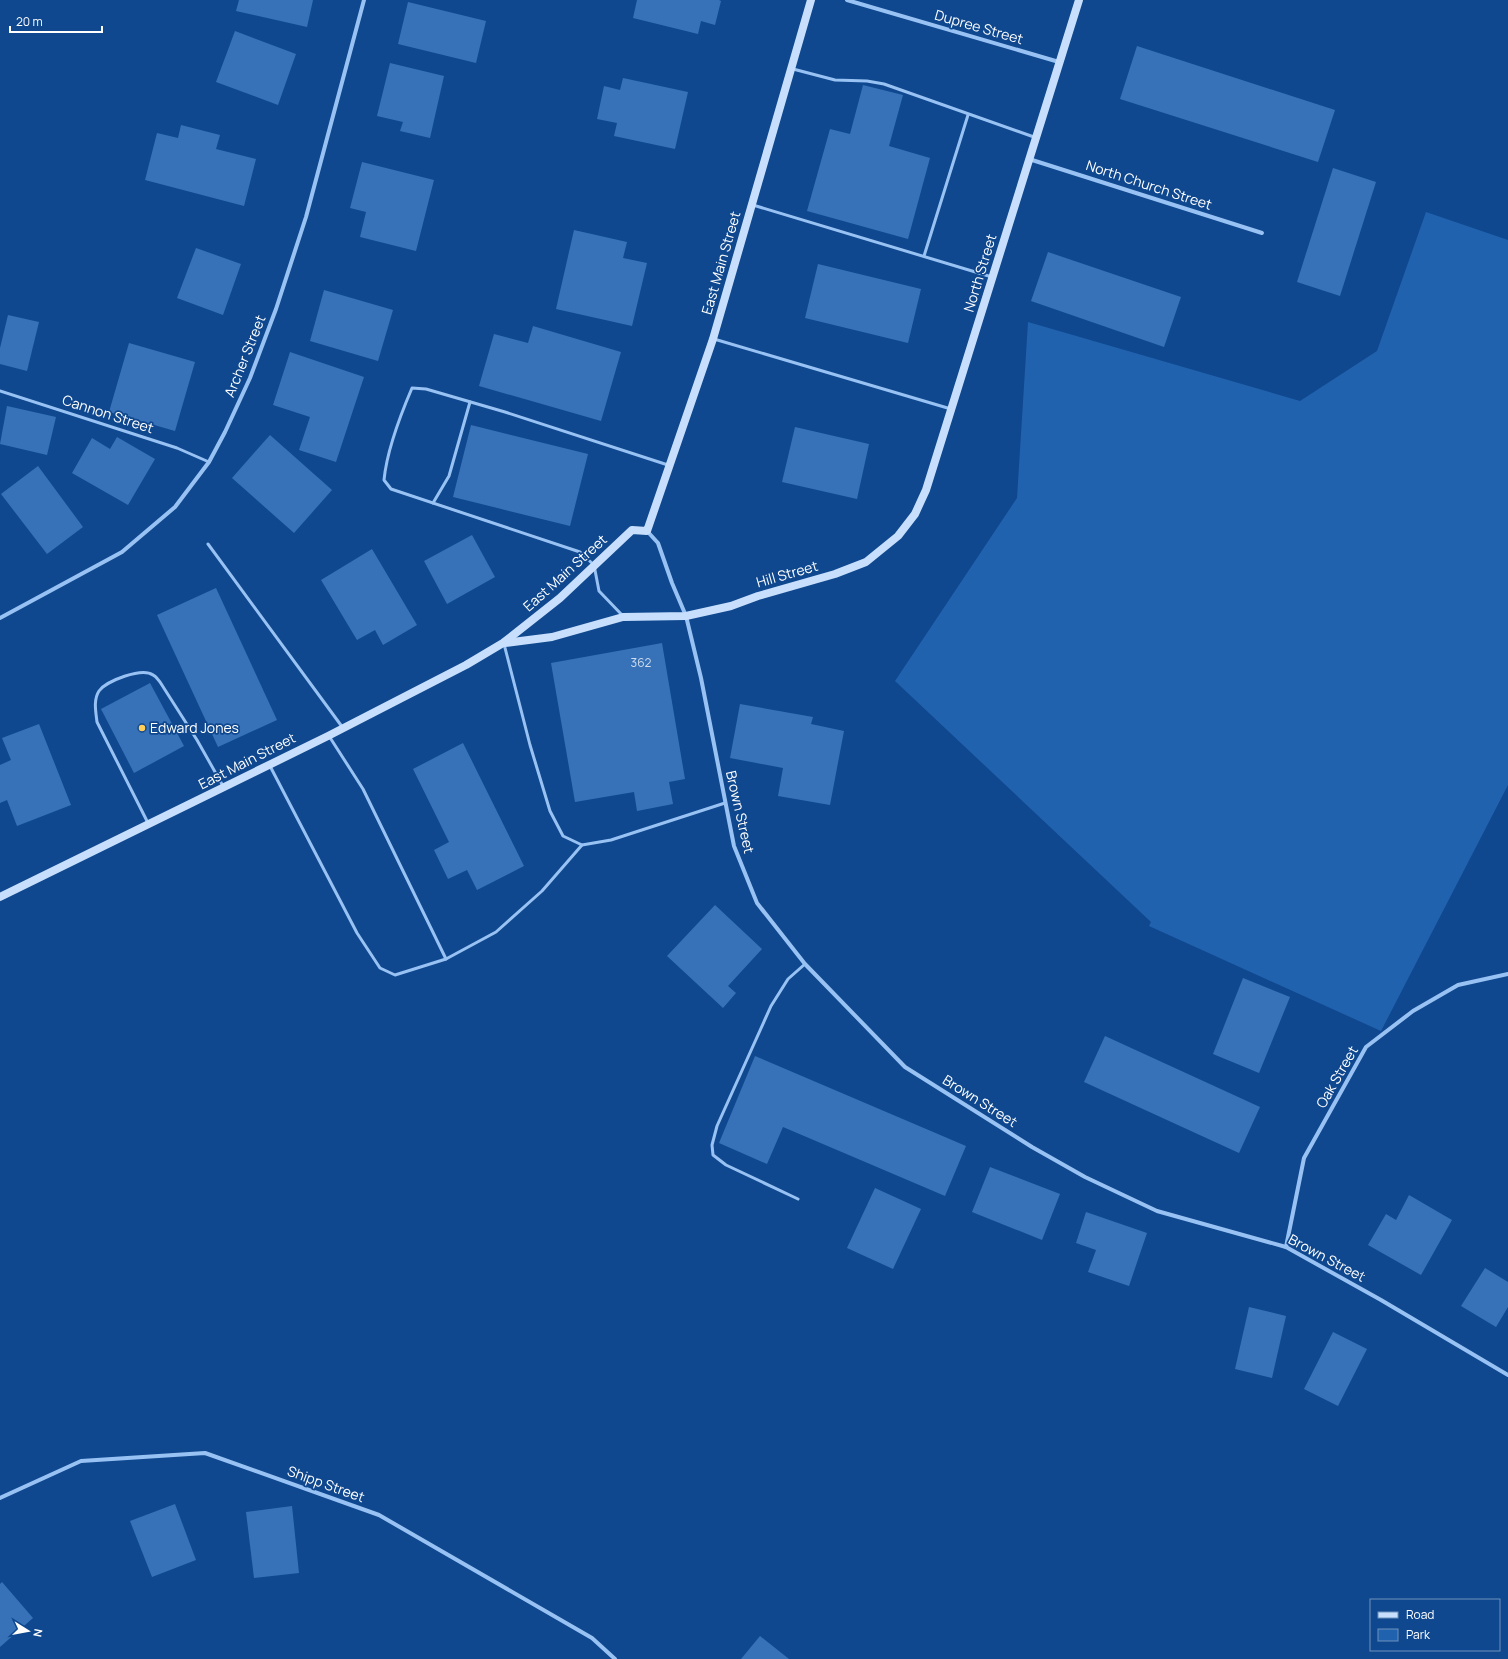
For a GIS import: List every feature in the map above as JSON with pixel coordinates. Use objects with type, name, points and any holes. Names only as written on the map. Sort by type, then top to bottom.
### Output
[{"type":"main road","name":"East Main Street","points":[[0,898],[328,736],[504,643],[560,598],[632,530],[647,531],[668,465],[712,339],[811,0]]},
{"type":"main road","name":"North Street","points":[[888,544],[898,536],[915,514],[926,490],[1078,0]]},
{"type":"main road","name":"Hill Street","points":[[686,616],[731,606],[758,596],[841,571],[866,562],[888,544]]},
{"type":"main road","name":"East Main Street","points":[[504,643],[552,637],[623,616],[686,616]]},
{"type":"street","name":"Archer Street","points":[[0,618],[122,552],[175,507],[209,462],[225,432],[250,378],[278,302],[306,217],[364,0]]},
{"type":"street","name":"Dupree Street","points":[[847,0],[1059,62]]},
{"type":"street","name":"North Church Street","points":[[1029,159],[1262,233]]},
{"type":"street","points":[[647,531],[658,543],[672,583],[686,616]]},
{"type":"street","name":"Brown Street","points":[[686,616],[701,678],[734,846],[758,903],[805,964],[905,1067],[1032,1147],[1085,1177],[1157,1211],[1286,1247],[1381,1300],[1508,1375]]},
{"type":"street","name":"Oak Street","points":[[1286,1247],[1304,1158],[1366,1048],[1413,1011],[1458,985],[1508,974]]},
{"type":"street","name":"Shipp Street","points":[[0,1498],[81,1461],[205,1453],[379,1515],[592,1638],[615,1659]]},
{"type":"lane","points":[[791,68],[835,80],[867,81],[884,84],[1036,138]]},
{"type":"lane","points":[[924,256],[968,115]]},
{"type":"lane","points":[[751,205],[992,277]]},
{"type":"lane","points":[[712,339],[951,409]]},
{"type":"lane","points":[[623,616],[599,591],[594,565],[580,552],[391,490],[384,480],[386,463],[403,408],[412,388],[426,388],[668,465]]},
{"type":"lane","name":"Cannon Street","points":[[0,391],[177,448],[209,462]]},
{"type":"lane","points":[[432,503],[449,476],[470,402]]},
{"type":"lane","points":[[208,544],[343,728]]},
{"type":"lane","points":[[504,643],[530,744],[550,811],[563,836],[582,845],[611,840],[725,803]]},
{"type":"lane","points":[[149,824],[97,722],[95,706],[98,692],[106,684],[137,672],[146,672],[154,675],[197,740],[224,788]]},
{"type":"lane","points":[[328,736],[363,789],[446,959]]},
{"type":"lane","points":[[269,764],[357,933],[380,968],[395,975],[446,959],[496,932],[542,891],[582,845]]},
{"type":"lane","points":[[798,1198],[726,1165],[713,1154],[712,1145],[717,1126],[771,1006],[788,979],[805,964]]},
{"type":"green space","points":[[1426,212],[1508,240],[1508,785],[1381,1031],[1149,926],[1151,922],[895,681],[1017,498],[1028,322],[1300,401],[1377,351]]},
{"type":"building","points":[[239,0],[313,0],[307,27],[236,11]]},
{"type":"building","points":[[637,0],[721,1],[715,25],[701,21],[698,34],[633,18]]},
{"type":"building","points":[[408,2],[486,21],[476,63],[398,44]]},
{"type":"building","points":[[235,31],[296,54],[278,105],[216,82]]},
{"type":"building","points":[[1137,46],[1335,110],[1318,162],[1120,99]]},
{"type":"building","points":[[390,63],[444,76],[430,138],[400,131],[403,122],[377,116]]},
{"type":"building","points":[[623,78],[688,92],[675,149],[614,136],[617,123],[597,119],[604,86],[620,90]]},
{"type":"building","points":[[863,85],[903,95],[889,146],[930,158],[908,239],[807,211],[830,129],[850,134]]},
{"type":"building","points":[[181,125],[220,135],[216,149],[256,159],[244,206],[145,180],[157,133],[178,138]]},
{"type":"building","points":[[362,162],[434,180],[416,251],[360,237],[366,212],[350,208]]},
{"type":"building","points":[[1333,168],[1376,182],[1340,296],[1297,282]]},
{"type":"building","points":[[574,230],[627,242],[623,258],[647,263],[632,326],[556,309]]},
{"type":"building","points":[[196,248],[241,264],[223,315],[177,298]]},
{"type":"building","points":[[1048,252],[1181,297],[1164,347],[1031,301]]},
{"type":"building","points":[[818,264],[921,289],[908,343],[805,318]]},
{"type":"building","points":[[324,290],[393,310],[378,361],[310,341]]},
{"type":"building","points":[[8,315],[39,322],[27,371],[0,364],[0,348]]},
{"type":"building","points":[[533,326],[621,352],[601,421],[479,386],[494,334],[528,343]]},
{"type":"building","points":[[129,343],[195,362],[175,431],[109,412]]},
{"type":"building","points":[[290,352],[364,377],[336,462],[299,450],[310,417],[273,405]]},
{"type":"building","points":[[7,406],[56,417],[47,455],[0,444]]},
{"type":"building","points":[[471,425],[588,454],[570,526],[453,497]]},
{"type":"building","points":[[795,427],[869,444],[857,499],[782,482]]},
{"type":"building","points":[[270,435],[332,490],[294,533],[232,478]]},
{"type":"building","points":[[117,437],[155,459],[128,505],[72,473],[92,438],[110,449]]},
{"type":"building","points":[[38,466],[83,527],[47,554],[1,494]]},
{"type":"building","points":[[472,535],[495,577],[447,604],[424,561]]},
{"type":"building","points":[[372,549],[417,625],[383,645],[375,630],[357,640],[321,580]]},
{"type":"building","points":[[216,588],[277,720],[218,747],[157,615]]},
{"type":"building","points":[[662,643],[685,779],[669,782],[673,804],[637,811],[634,792],[575,802],[551,663]]},
{"type":"building","name":"Edward Jones","points":[[150,683],[184,746],[134,773],[101,709]]},
{"type":"building","points":[[740,704],[813,717],[811,724],[844,731],[830,805],[778,796],[783,768],[730,758]]},
{"type":"building","points":[[39,724],[71,805],[17,826],[7,800],[0,803],[0,765],[11,760],[2,738]]},
{"type":"building","points":[[463,743],[524,866],[477,890],[467,870],[448,879],[434,850],[449,842],[413,769]]},
{"type":"building","points":[[715,905],[762,949],[728,986],[736,993],[723,1008],[667,956]]},
{"type":"building","points":[[1243,978],[1290,997],[1259,1073],[1213,1054]]},
{"type":"building","points":[[1105,1036],[1260,1107],[1239,1153],[1084,1082]]},
{"type":"building","points":[[755,1056],[966,1146],[945,1196],[783,1127],[767,1164],[719,1143]]},
{"type":"building","points":[[990,1167],[1060,1194],[1042,1240],[972,1212]]},
{"type":"building","points":[[875,1188],[921,1209],[893,1269],[847,1248]]},
{"type":"building","points":[[1409,1195],[1452,1220],[1421,1275],[1368,1245],[1386,1214],[1396,1220]]},
{"type":"building","points":[[1086,1212],[1147,1233],[1129,1286],[1088,1272],[1096,1250],[1076,1243]]},
{"type":"building","points":[[1485,1268],[1508,1282],[1508,1307],[1496,1327],[1461,1306]]},
{"type":"building","points":[[1249,1307],[1286,1316],[1272,1378],[1235,1369]]},
{"type":"building","points":[[1333,1332],[1367,1349],[1338,1406],[1304,1389]]},
{"type":"building","points":[[175,1504],[196,1560],[152,1577],[130,1521]]},
{"type":"building","points":[[292,1506],[299,1573],[254,1578],[246,1512]]},
{"type":"building","points":[[2,1582],[33,1618],[0,1647],[0,1584]]},
{"type":"building","points":[[760,1636],[789,1659],[741,1659]]},
{"type":"place","name":"Edward Jones","points":[[142,728]]}]
